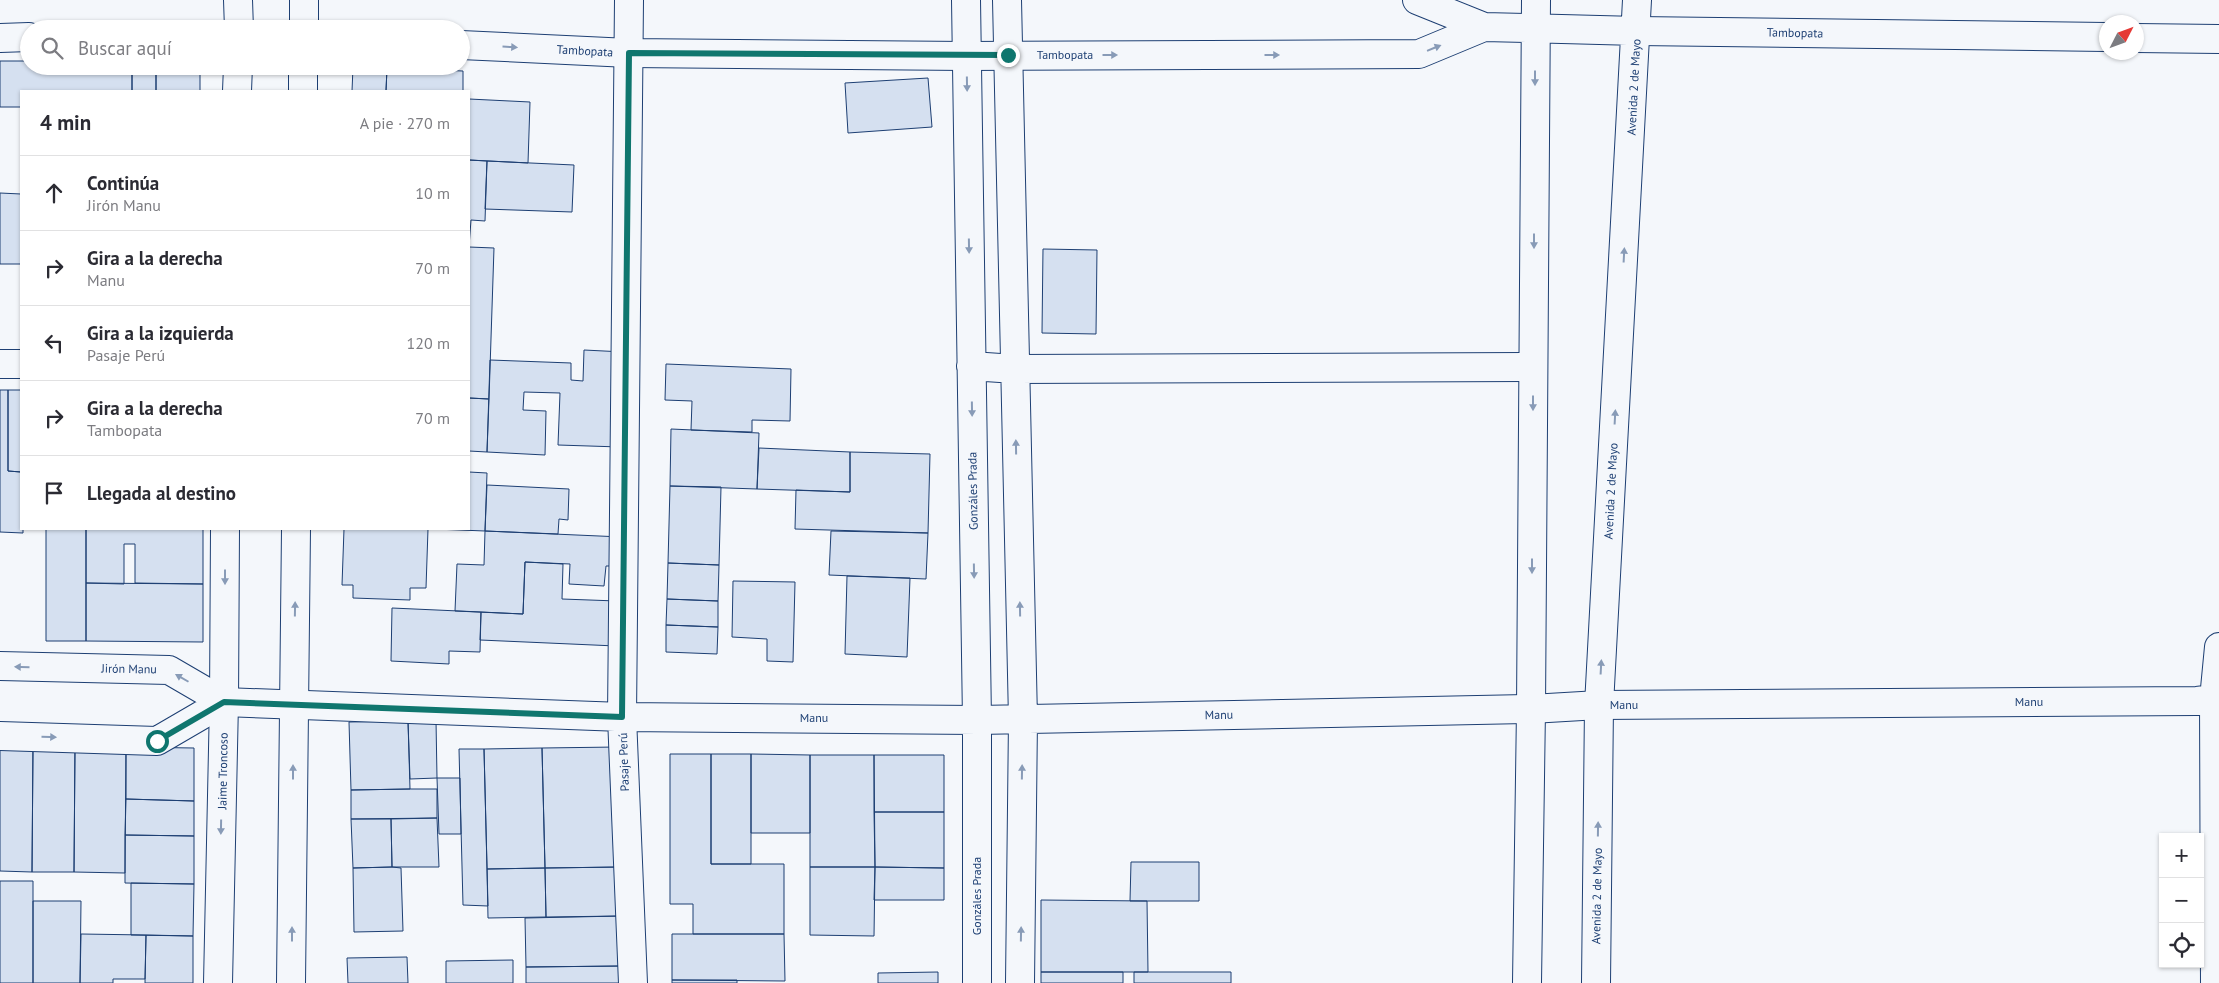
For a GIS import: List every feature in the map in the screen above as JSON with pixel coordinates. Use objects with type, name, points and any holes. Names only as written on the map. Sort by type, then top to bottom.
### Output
[{"type":"street","points":[[238,0],[239,20]]},
{"type":"street","points":[[304,0],[304,20]]},
{"type":"street","name":"Pasaje Perú","points":[[629,0],[622,717],[633,983]]},
{"type":"street","name":"Gonzáles Prada","points":[[966,0],[977,720],[977,983]]},
{"type":"street","points":[[1007,0],[1023,719],[1020,983]]},
{"type":"street","name":"Tambopata","points":[[1417,0],[1484,27],[1535,30],[2099,37]]},
{"type":"street","points":[[1526,983],[1531,709],[1536,0]]},
{"type":"street","name":"Avenida 2 de Mayo","points":[[1596,983],[1599,705],[1637,31],[1637,0]]},
{"type":"street","name":"Tambopata","points":[[470,45],[629,53],[966,56],[1420,54],[1484,27]]},
{"type":"street","points":[[0,38],[20,37]]},
{"type":"street","points":[[2144,38],[2219,39]]},
{"type":"street","points":[[237,90],[238,75]]},
{"type":"street","points":[[303,75],[303,90]]},
{"type":"street","points":[[0,364],[20,364]]},
{"type":"street","points":[[971,366],[1015,369],[1533,367]]},
{"type":"street","name":"Jaime Troncoso","points":[[218,983],[224,702],[225,530]]},
{"type":"street","points":[[292,983],[296,530]]},
{"type":"street","points":[[2215,983],[2214,699],[2219,647]]},
{"type":"street","name":"Jirón Manu","points":[[0,666],[169,670],[224,702]]},
{"type":"street","name":"Manu","points":[[224,702],[622,717],[977,720],[1531,709],[1599,705],[2187,701],[2214,699]]},
{"type":"street","points":[[0,736],[157,741],[224,702]]},
{"type":"building","points":[[0,61],[20,61],[20,75],[132,75],[132,90],[20,90],[20,107],[0,107]]},
{"type":"building","points":[[132,75],[156,75],[156,90],[132,90]]},
{"type":"building","points":[[156,75],[200,75],[200,90],[156,90]]},
{"type":"building","points":[[353,75],[387,75],[386,90],[352,90]]},
{"type":"building","points":[[387,75],[463,75],[463,90],[386,90]]},
{"type":"building","points":[[928,78],[932,127],[848,133],[845,83]]},
{"type":"building","points":[[470,99],[530,102],[528,163],[470,160]]},
{"type":"building","points":[[470,160],[487,161],[485,221],[471,220],[470,234]]},
{"type":"building","points":[[487,161],[574,165],[572,212],[485,209]]},
{"type":"building","points":[[0,193],[20,194],[20,264],[0,264]]},
{"type":"building","points":[[470,247],[494,248],[489,399],[470,398]]},
{"type":"building","points":[[1043,249],[1097,250],[1096,334],[1042,333]]},
{"type":"building","points":[[584,350],[624,352],[620,447],[558,445],[560,393],[524,392],[523,410],[546,411],[545,455],[487,452],[490,360],[571,363],[571,380],[583,381]]},
{"type":"building","points":[[666,364],[791,369],[790,421],[752,420],[752,432],[691,430],[692,401],[665,400]]},
{"type":"building","points":[[0,390],[8,390],[8,471],[20,472],[20,530],[23,530],[23,533],[0,532]]},
{"type":"building","points":[[8,390],[20,390],[20,472],[8,471]]},
{"type":"building","points":[[470,398],[489,399],[487,452],[470,451]]},
{"type":"building","points":[[671,429],[759,433],[757,489],[670,486]]},
{"type":"building","points":[[759,448],[850,452],[850,492],[757,489]]},
{"type":"building","points":[[850,452],[930,454],[928,533],[795,529],[796,490],[850,492]]},
{"type":"building","points":[[470,472],[487,473],[485,531],[460,530],[470,530]]},
{"type":"building","points":[[487,485],[569,489],[568,520],[559,519],[558,534],[485,531]]},
{"type":"building","points":[[670,486],[721,487],[719,565],[668,563]]},
{"type":"building","points":[[46,530],[86,530],[86,641],[46,641]]},
{"type":"building","points":[[86,530],[203,530],[203,584],[135,583],[135,544],[124,544],[124,584],[86,583]]},
{"type":"building","points":[[344,530],[428,530],[426,588],[410,588],[410,600],[353,598],[353,585],[342,585]]},
{"type":"building","points":[[485,531],[622,537],[621,566],[606,566],[604,586],[569,584],[570,564],[525,562],[523,614],[455,611],[457,564],[484,565]]},
{"type":"building","points":[[831,531],[928,533],[926,579],[829,575]]},
{"type":"building","points":[[525,562],[563,564],[562,599],[617,601],[616,646],[480,640],[481,612],[523,614]]},
{"type":"building","points":[[668,563],[719,565],[718,601],[667,599]]},
{"type":"building","points":[[847,576],[910,578],[907,657],[845,654]]},
{"type":"building","points":[[733,581],[795,582],[793,662],[767,661],[767,639],[732,637]]},
{"type":"building","points":[[86,583],[203,584],[203,642],[86,641]]},
{"type":"building","points":[[667,599],[718,601],[718,627],[666,625]]},
{"type":"building","points":[[392,608],[481,612],[480,652],[449,651],[449,664],[391,661]]},
{"type":"building","points":[[666,625],[718,627],[717,654],[666,652]]},
{"type":"building","points":[[436,720],[437,778],[410,779],[408,721]]},
{"type":"building","points":[[408,721],[410,789],[351,790],[349,722]]},
{"type":"building","points":[[0,745],[33,746],[32,872],[0,871]]},
{"type":"building","points":[[33,746],[75,746],[74,872],[32,872]]},
{"type":"building","points":[[75,746],[126,747],[125,873],[74,872]]},
{"type":"building","points":[[126,747],[194,748],[194,801],[126,799]]},
{"type":"building","points":[[617,747],[620,867],[545,868],[542,748]]},
{"type":"building","points":[[542,748],[545,868],[487,869],[484,749]]},
{"type":"building","points":[[459,749],[484,749],[488,906],[463,905]]},
{"type":"building","points":[[670,754],[711,754],[711,864],[784,864],[784,934],[693,934],[693,904],[670,904]]},
{"type":"building","points":[[711,754],[751,754],[751,864],[711,864]]},
{"type":"building","points":[[751,754],[810,755],[810,833],[751,833]]},
{"type":"building","points":[[810,755],[874,755],[875,867],[810,867]]},
{"type":"building","points":[[874,755],[944,755],[944,812],[874,812]]},
{"type":"building","points":[[437,778],[460,778],[461,834],[439,834]]},
{"type":"building","points":[[437,789],[437,818],[351,819],[351,790]]},
{"type":"building","points":[[126,799],[194,801],[194,836],[125,835]]},
{"type":"building","points":[[874,812],[944,812],[944,868],[875,867]]},
{"type":"building","points":[[437,818],[439,867],[392,867],[391,819]]},
{"type":"building","points":[[351,819],[391,819],[392,867],[353,868]]},
{"type":"building","points":[[125,835],[194,836],[194,884],[125,883]]},
{"type":"building","points":[[1131,862],[1199,862],[1199,901],[1130,901]]},
{"type":"building","points":[[620,867],[621,916],[546,917],[545,868]]},
{"type":"building","points":[[810,867],[875,867],[874,936],[810,935]]},
{"type":"building","points":[[875,867],[944,868],[944,900],[874,900]]},
{"type":"building","points":[[353,868],[401,868],[403,931],[354,932]]},
{"type":"building","points":[[545,868],[546,917],[488,918],[487,869]]},
{"type":"building","points":[[0,881],[33,881],[33,983],[0,983]]},
{"type":"building","points":[[131,883],[194,884],[193,936],[131,935]]},
{"type":"building","points":[[1041,900],[1147,901],[1148,972],[1041,972]]},
{"type":"building","points":[[33,901],[81,901],[80,983],[33,983]]},
{"type":"building","points":[[621,916],[622,966],[526,967],[525,918]]},
{"type":"building","points":[[81,934],[146,935],[145,979],[113,979],[113,983],[80,983]]},
{"type":"building","points":[[672,934],[784,934],[785,981],[672,980]]},
{"type":"building","points":[[146,935],[193,936],[193,983],[145,983]]},
{"type":"building","points":[[407,957],[408,983],[348,983],[347,958]]},
{"type":"building","points":[[513,960],[513,983],[446,983],[446,961]]},
{"type":"building","points":[[622,966],[623,983],[526,983],[526,967]]},
{"type":"building","points":[[938,972],[938,983],[878,983],[878,973]]},
{"type":"building","points":[[1041,972],[1123,972],[1123,983],[1041,983]]},
{"type":"building","points":[[1134,972],[1231,972],[1231,983],[1134,983]]},
{"type":"building","points":[[672,980],[737,980],[737,983],[672,983]]},
{"type":"route","points":[[157,741],[224,702],[622,717],[629,53],[1008,55]]}]
